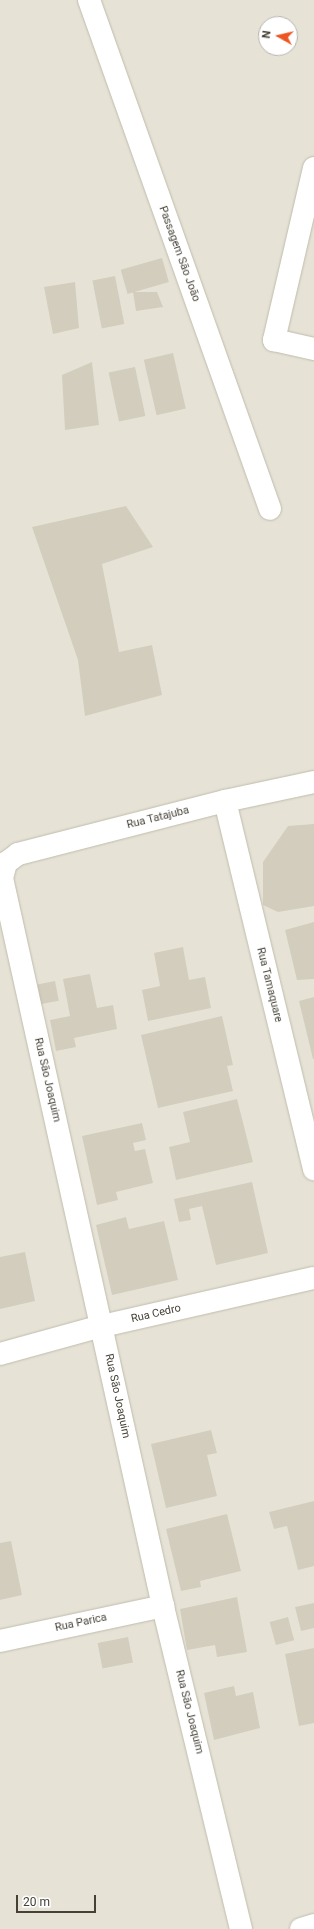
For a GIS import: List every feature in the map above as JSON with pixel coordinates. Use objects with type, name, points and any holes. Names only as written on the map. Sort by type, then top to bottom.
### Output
[{"type":"street","name":"Passagem São João","points":[[89,0],[270,509]]},
{"type":"street","points":[[314,168],[274,340],[314,349]]},
{"type":"street","name":"Rua Tatajuba","points":[[6,862],[18,854],[225,801],[314,782]]},
{"type":"street","name":"Rua Tamaquare","points":[[225,801],[314,1169]]},
{"type":"street","name":"Rua São Joaquim","points":[[6,862],[2,878],[163,1606],[241,1929]]},
{"type":"street","name":"Rua Cedro","points":[[0,1354],[102,1326],[314,1278]]},
{"type":"street","name":"Rua Parica","points":[[0,1641],[163,1606]]},
{"type":"street","points":[[301,1929],[314,1925]]},
{"type":"shaded area","points":[[0,0],[314,0],[314,1929],[0,1929]]},
{"type":"building","points":[[162,258],[169,282],[128,294],[121,270]]},
{"type":"building","points":[[115,276],[124,324],[102,328],[92,280]]},
{"type":"building","points":[[75,282],[79,328],[53,334],[44,287]]},
{"type":"building","points":[[133,292],[157,292],[163,307],[136,311]]},
{"type":"building","points":[[173,353],[186,409],[157,415],[144,360]]},
{"type":"building","points":[[92,362],[99,425],[65,430],[62,375]]},
{"type":"building","points":[[135,367],[145,416],[119,422],[109,373]]},
{"type":"building","points":[[126,506],[153,547],[102,564],[119,652],[152,645],[162,695],[85,716],[78,660],[32,527]]},
{"type":"building","points":[[314,824],[314,906],[278,912],[263,905],[263,862],[288,826]]},
{"type":"building","points":[[314,922],[314,979],[297,980],[285,930]]},
{"type":"building","points":[[183,947],[189,980],[205,977],[211,1008],[148,1021],[142,990],[160,986],[154,953]]},
{"type":"building","points":[[90,974],[97,1008],[113,1005],[117,1029],[74,1038],[76,1047],[56,1051],[50,1020],[70,1016],[63,979]]},
{"type":"building","points":[[55,981],[59,1001],[41,1004],[37,984]]},
{"type":"building","points":[[314,997],[314,1059],[313,1059],[299,1001]]},
{"type":"building","points":[[222,1016],[233,1065],[227,1066],[233,1091],[158,1108],[141,1035]]},
{"type":"building","points":[[237,1099],[253,1162],[176,1180],[169,1147],[190,1142],[183,1112]]},
{"type":"building","points":[[142,1123],[146,1140],[133,1143],[135,1151],[145,1149],[153,1183],[116,1192],[118,1200],[97,1205],[82,1136]]},
{"type":"building","points":[[252,1182],[268,1253],[216,1265],[202,1206],[189,1209],[191,1220],[179,1222],[174,1199]]},
{"type":"building","points":[[126,1217],[129,1229],[164,1221],[178,1280],[112,1295],[96,1225]]},
{"type":"building","points":[[25,1252],[35,1301],[0,1309],[0,1257]]},
{"type":"building","points":[[211,1430],[217,1453],[207,1455],[217,1496],[166,1508],[151,1444]]},
{"type":"building","points":[[314,1501],[314,1566],[298,1570],[287,1526],[274,1529],[269,1512]]},
{"type":"building","points":[[227,1514],[241,1571],[200,1581],[201,1587],[181,1591],[166,1529]]},
{"type":"building","points":[[11,1541],[22,1595],[0,1600],[0,1543]]},
{"type":"building","points":[[237,1597],[247,1652],[217,1657],[215,1645],[187,1650],[180,1609]]},
{"type":"building","points":[[314,1603],[314,1628],[301,1631],[295,1607]]},
{"type":"building","points":[[288,1617],[294,1640],[276,1645],[270,1622]]},
{"type":"building","points":[[128,1637],[133,1663],[103,1668],[98,1643]]},
{"type":"building","points":[[314,1648],[314,1723],[299,1726],[285,1654]]},
{"type":"building","points":[[234,1686],[236,1696],[253,1692],[260,1728],[214,1740],[204,1693]]}]
